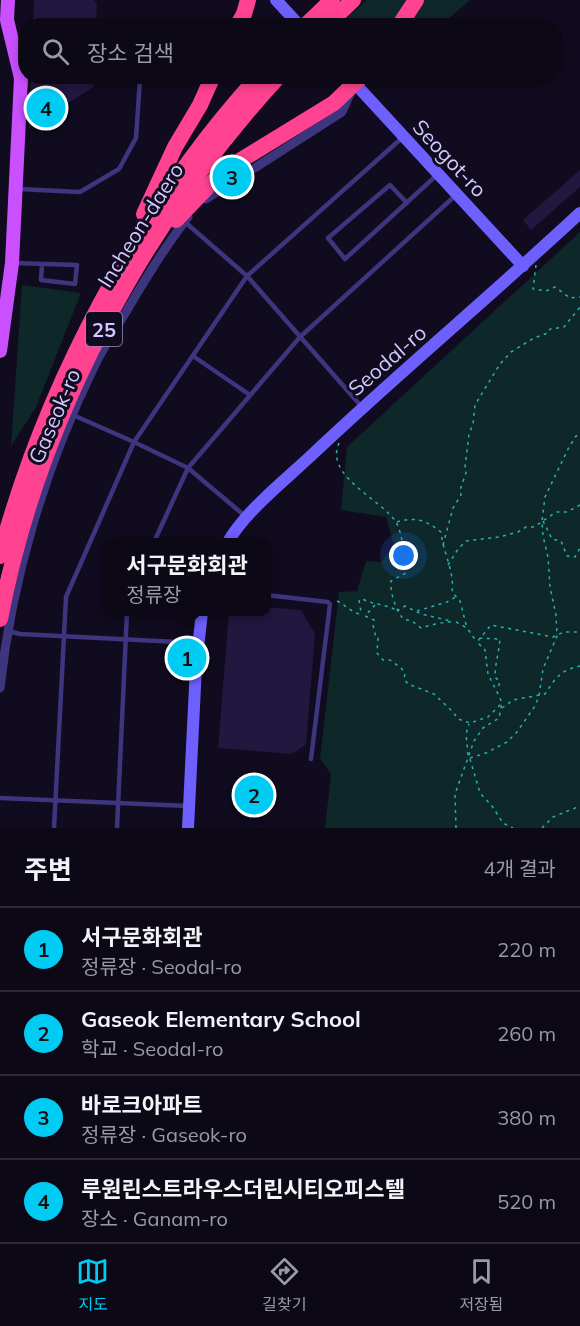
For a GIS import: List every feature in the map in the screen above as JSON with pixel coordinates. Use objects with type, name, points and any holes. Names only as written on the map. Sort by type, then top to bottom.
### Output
[{"type":"highway","points":[[242,18],[248,0]]},
{"type":"highway","points":[[321,18],[332,0]]},
{"type":"highway","points":[[325,18],[353,0]]},
{"type":"highway","points":[[404,18],[416,0]]},
{"type":"highway","points":[[104,296],[175,147],[200,105],[209,84]]},
{"type":"highway","name":"Incheon-daero","points":[[0,556],[9,523],[52,405],[104,296],[155,212],[252,84]]},
{"type":"highway","name":"Incheon-daero","points":[[4,625],[19,534],[38,474],[62,412],[122,294],[150,247],[191,183],[242,117],[272,84]]},
{"type":"highway","points":[[150,247],[223,171],[334,103],[351,84]]},
{"type":"main road","points":[[0,37],[8,0]]},
{"type":"main road","points":[[3,20],[18,68]]},
{"type":"main road","points":[[1,52],[12,55],[16,61]]},
{"type":"main road","points":[[0,351],[15,189],[21,84]]},
{"type":"street","points":[[276,0],[293,18]]},
{"type":"street","name":"Gaseok-ro","points":[[0,688],[4,625],[48,475],[100,356],[144,280],[185,222],[211,194],[342,112],[353,84]]},
{"type":"street","name":"Seogot-ro","points":[[359,84],[438,174],[526,263]]},
{"type":"street","name":"Seodal-ro","points":[[231,538],[245,517],[362,408],[580,213]]},
{"type":"street","points":[[188,828],[201,616]]},
{"type":"lane","points":[[15,189],[80,192],[119,169],[136,138],[140,84]]},
{"type":"lane","points":[[54,828],[68,591],[134,441],[247,276],[403,136]]},
{"type":"lane","points":[[407,203],[390,186],[328,238],[345,259],[407,203],[438,174]]},
{"type":"lane","points":[[156,538],[188,468],[300,337],[457,194]]},
{"type":"lane","points":[[185,222],[247,276],[362,408]]},
{"type":"lane","points":[[8,267],[42,264],[77,265],[75,284],[41,280],[42,264]]},
{"type":"lane","points":[[193,356],[250,395]]},
{"type":"lane","points":[[73,415],[134,441],[188,468],[245,517]]},
{"type":"lane","points":[[271,595],[330,604],[311,759]]},
{"type":"lane","points":[[117,828],[127,616]]},
{"type":"lane","points":[[4,625],[20,634],[198,643]]},
{"type":"lane","points":[[0,798],[189,806]]},
{"type":"path","points":[[526,263],[537,266],[534,270],[533,289],[546,291],[555,287],[570,298],[580,297]]},
{"type":"path","points":[[443,545],[453,508],[461,495],[475,405],[500,364],[511,352],[534,338],[548,333],[550,329],[564,327],[580,309]]},
{"type":"path","points":[[469,757],[486,753],[507,742],[517,732],[535,706],[539,696],[543,669],[557,636],[548,557],[543,536],[545,498],[568,449],[576,436],[580,434]]},
{"type":"path","points":[[339,444],[336,451],[338,464],[360,490],[391,515],[396,522],[405,549],[404,556],[408,562],[406,573],[392,581],[391,586],[397,611],[403,619],[412,621],[421,628],[455,622]]},
{"type":"path","points":[[448,565],[466,541],[499,537],[518,532],[526,526],[534,527],[556,512],[567,512],[580,505]]},
{"type":"path","points":[[396,522],[414,519],[425,522],[441,532],[453,580],[452,592],[460,601],[467,628],[474,638],[500,639],[499,659],[495,668],[495,677],[500,682],[496,690]]},
{"type":"path","points":[[542,521],[552,539],[561,542],[567,556],[575,557],[580,548]]},
{"type":"path","points":[[416,611],[447,602],[457,596]]},
{"type":"path","points":[[330,604],[335,601],[339,602],[350,611],[359,614],[361,612],[359,600],[384,605],[397,611]]},
{"type":"path","points":[[375,605],[365,616],[374,620],[373,625],[376,638],[378,638],[377,652],[383,660],[390,660],[401,668],[408,684],[434,694],[458,719],[470,723],[488,717],[502,703]]},
{"type":"path","points":[[397,611],[405,606],[467,628]]},
{"type":"path","points":[[456,828],[455,794],[479,732],[493,720],[499,718],[502,703],[488,674],[485,650],[477,642],[491,625],[553,637],[564,632],[580,632]]},
{"type":"path","points":[[501,709],[513,700],[544,694],[554,678],[567,667],[580,666]]},
{"type":"path","points":[[470,723],[466,734],[469,757],[480,793],[503,823],[513,828]]},
{"type":"path","points":[[543,828],[553,817],[580,806]]},
{"type":"green space","points":[[367,0],[470,0],[449,18],[348,18]]},
{"type":"green space","points":[[580,232],[580,828],[325,828],[331,774],[320,759],[339,592],[357,591],[366,561],[381,562],[394,545],[386,517],[341,510],[347,447]]},
{"type":"green space","points":[[22,285],[81,293],[36,407],[11,446]]},
{"type":"building","points":[[34,0],[94,0],[97,3],[96,18],[33,18]]},
{"type":"building","points":[[31,84],[93,84],[93,87],[29,129]]},
{"type":"building","points":[[580,170],[580,187],[531,230],[523,220]]},
{"type":"building","points":[[271,607],[301,610],[315,634],[306,745],[291,754],[218,748],[229,616],[271,616]]},
{"type":"place","name":"루원린스트라우스더린시티오피스텔","points":[[46,108]]},
{"type":"place","name":"바로크아파트","points":[[232,177]]},
{"type":"place","name":"서구문화회관","points":[[187,658]]},
{"type":"place","name":"Gaseok Elementary School","points":[[254,795]]}]
